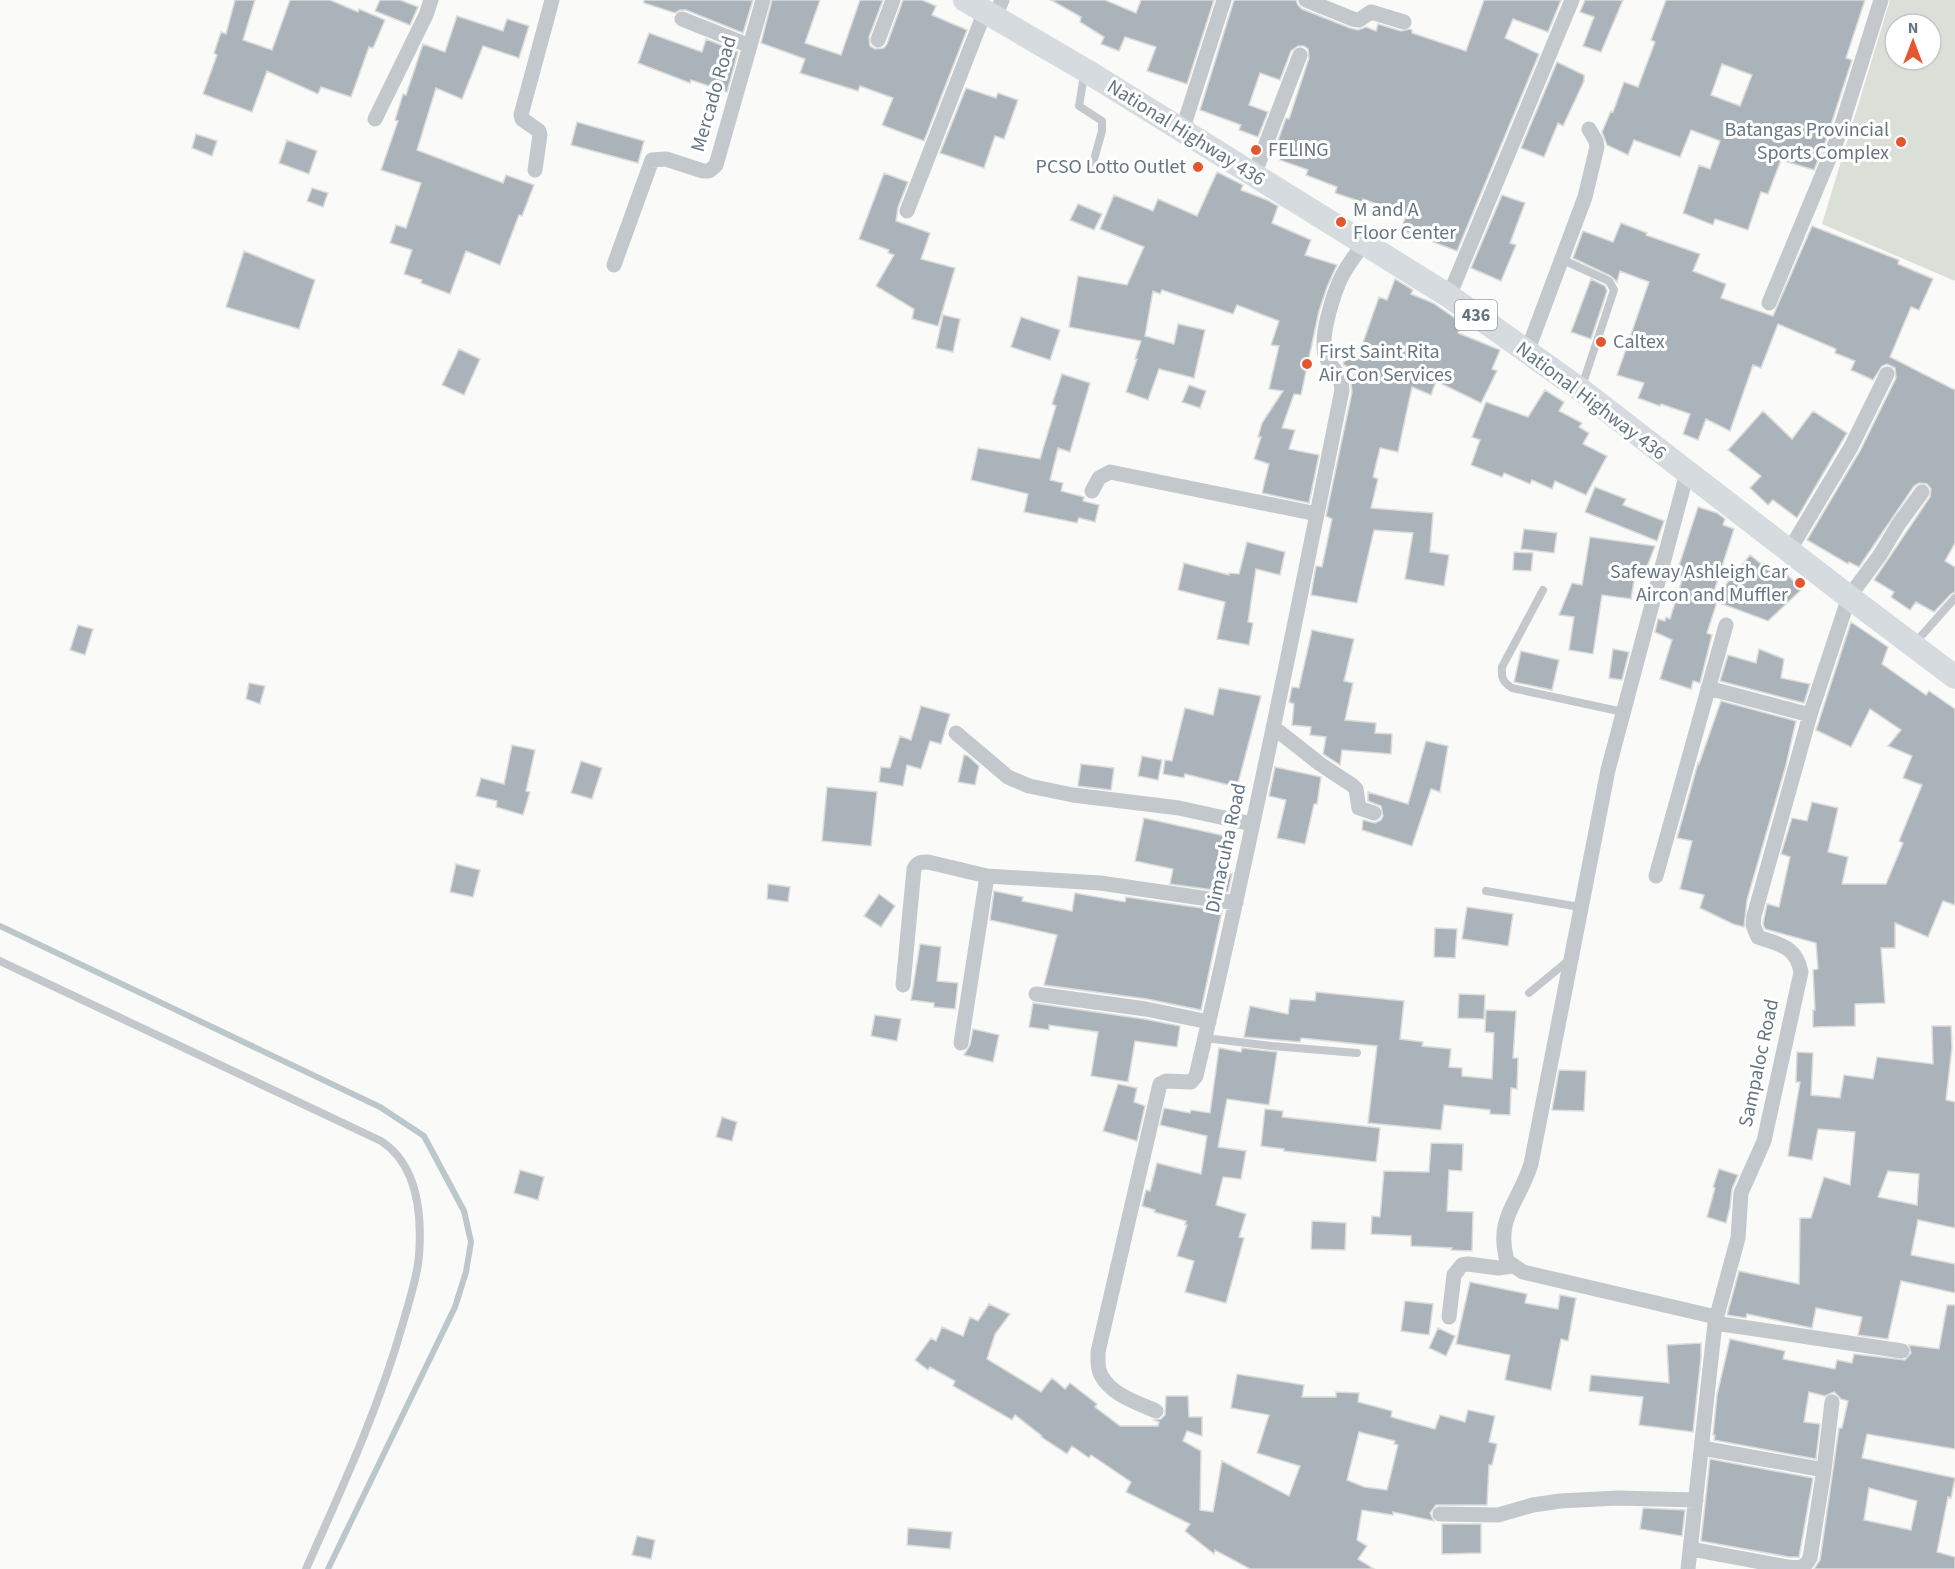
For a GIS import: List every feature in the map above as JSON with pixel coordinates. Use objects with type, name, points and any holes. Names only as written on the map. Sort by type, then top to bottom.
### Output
[{"type":"main road","name":"National Highway 436","points":[[987,7],[1449,296],[1581,390],[1955,677]]},
{"type":"street","points":[[375,119],[431,0]]},
{"type":"street","points":[[535,171],[540,135],[536,127],[522,119],[521,115],[552,0]]},
{"type":"street","name":"Mercado Road","points":[[614,265],[652,160],[666,159],[703,171],[709,171],[716,165],[763,0]]},
{"type":"street","points":[[878,40],[893,0]]},
{"type":"street","points":[[1182,130],[1224,0]]},
{"type":"street","points":[[1306,0],[1353,19],[1359,20],[1371,12],[1404,22]]},
{"type":"street","points":[[1449,296],[1572,0]]},
{"type":"street","points":[[1769,303],[1838,137],[1881,0]]},
{"type":"street","points":[[907,211],[987,7]]},
{"type":"street","points":[[682,19],[750,46]]},
{"type":"street","points":[[1254,176],[1300,55]]},
{"type":"street","points":[[1527,352],[1585,197],[1596,154],[1596,141],[1589,129]]},
{"type":"street","name":"Dimacuha Road","points":[[1156,1411],[1126,1398],[1108,1384],[1098,1369],[1098,1352],[1160,1084],[1166,1081],[1191,1082],[1195,1079],[1209,1022],[1236,903],[1342,390],[1340,377],[1324,352],[1325,333],[1342,275],[1364,243]]},
{"type":"street","points":[[1789,551],[1851,447],[1887,374]]},
{"type":"street","points":[[1092,491],[1099,478],[1110,472],[1317,514]]},
{"type":"street","points":[[1687,473],[1608,770],[1532,1164],[1505,1220],[1504,1251],[1507,1262],[1523,1272],[1715,1320],[1902,1351]]},
{"type":"street","name":"Sampaloc Road","points":[[1688,1569],[1715,1320],[1738,1238],[1741,1193],[1764,1142],[1801,972],[1799,961],[1793,952],[1785,946],[1758,938],[1753,925],[1810,715],[1849,597],[1922,492]]},
{"type":"street","points":[[1656,876],[1726,625]]},
{"type":"street","points":[[1708,688],[1810,715]]},
{"type":"street","points":[[1273,727],[1320,764],[1352,785],[1356,789],[1359,808],[1374,813]]},
{"type":"street","points":[[956,733],[1008,777],[1029,786],[1073,795],[1179,808],[1252,824]]},
{"type":"street","points":[[903,985],[916,865],[921,862],[987,876],[1100,882],[1236,903]]},
{"type":"street","points":[[961,1043],[987,876]]},
{"type":"street","points":[[1036,994],[1146,1009],[1209,1022]]},
{"type":"street","points":[[1449,1317],[1454,1275],[1462,1265],[1498,1268],[1512,1266]]},
{"type":"street","points":[[1691,1549],[1788,1567],[1807,1567],[1824,1470],[1832,1402]]},
{"type":"street","points":[[1702,1448],[1824,1470]]},
{"type":"street","points":[[1440,1514],[1498,1515],[1533,1505],[1560,1501],[1618,1498],[1696,1500]]},
{"type":"lane","points":[[1085,70],[1080,108],[1099,118],[1102,126],[1093,163]]},
{"type":"lane","points":[[1561,259],[1609,281],[1614,290],[1581,390]]},
{"type":"lane","points":[[1543,590],[1502,667],[1501,676],[1504,683],[1512,688],[1623,712]]},
{"type":"lane","points":[[1914,645],[1955,598]]},
{"type":"lane","points":[[1486,891],[1580,908]]},
{"type":"lane","points":[[1529,993],[1570,959]]},
{"type":"lane","points":[[0,961],[381,1141],[393,1148],[408,1172],[417,1202],[419,1221],[419,1257],[414,1281],[374,1412],[306,1569]]},
{"type":"lane","points":[[1205,1038],[1357,1053]]},
{"type":"shaded area","name":"Batangas Provincial Sports Complex","points":[[1890,0],[1955,0],[1955,281],[1822,224],[1883,23],[1883,72],[1943,72],[1943,12],[1886,12]]},
{"type":"building","points":[[235,0],[255,0],[243,40],[272,50],[290,0],[330,0],[385,20],[373,48],[369,47],[351,97],[321,87],[318,94],[267,71],[252,112],[203,94],[217,55],[214,53],[221,32],[226,34]]},
{"type":"building","points":[[380,0],[400,0],[418,7],[410,25],[375,11]]},
{"type":"building","points":[[644,0],[753,0],[743,33],[686,10],[675,13],[644,3]]},
{"type":"building","points":[[772,0],[820,0],[805,43],[841,55],[860,0],[883,0],[869,37],[870,46],[875,49],[884,48],[887,44],[903,0],[922,0],[936,6],[932,15],[967,30],[924,141],[882,125],[893,98],[860,86],[858,91],[800,73],[805,59],[761,43]]},
{"type":"building","points":[[1051,0],[1105,0],[1136,13],[1141,0],[1214,0],[1187,84],[1147,71],[1156,47],[1125,37],[1119,51],[1101,44],[1104,37],[1080,22],[1081,17]]},
{"type":"building","points":[[1234,0],[1296,0],[1302,9],[1350,28],[1358,30],[1366,27],[1376,31],[1378,24],[1401,31],[1410,29],[1412,33],[1466,51],[1484,0],[1561,0],[1548,32],[1513,19],[1505,38],[1539,54],[1457,251],[1401,230],[1406,215],[1363,199],[1362,202],[1335,193],[1337,187],[1306,175],[1308,170],[1280,160],[1285,146],[1277,143],[1286,118],[1289,119],[1309,58],[1308,49],[1304,46],[1298,46],[1291,51],[1280,80],[1260,73],[1249,105],[1268,112],[1258,137],[1239,130],[1241,125],[1200,110]]},
{"type":"building","points":[[1585,0],[1623,0],[1601,52],[1583,46],[1594,17],[1580,12]]},
{"type":"building","points":[[1666,0],[1865,0],[1846,58],[1852,60],[1814,170],[1781,160],[1768,194],[1761,192],[1748,230],[1715,219],[1713,225],[1683,213],[1699,165],[1710,169],[1720,141],[1691,130],[1680,157],[1634,140],[1628,155],[1607,145],[1602,132],[1611,111],[1613,112],[1624,82],[1638,87],[1655,42],[1651,40]],"holes":[[[1722,64],[1752,75],[1740,106],[1711,95]]]},
{"type":"building","points":[[457,16],[503,31],[507,19],[529,26],[519,58],[483,46],[462,99],[436,88],[417,150],[503,183],[506,175],[534,185],[522,216],[519,215],[500,265],[466,251],[450,294],[404,274],[412,250],[390,243],[396,225],[406,228],[421,183],[381,170],[398,121],[395,120],[403,94],[406,95],[423,44],[445,52]]},
{"type":"building","points":[[649,33],[702,52],[706,39],[738,52],[727,92],[691,80],[690,83],[638,63]]},
{"type":"building","points":[[1557,62],[1584,75],[1584,81],[1563,126],[1558,123],[1544,157],[1521,148]]},
{"type":"building","points":[[966,88],[996,98],[998,93],[1018,100],[1004,139],[995,136],[984,168],[940,153]]},
{"type":"building","points":[[577,122],[644,141],[638,163],[571,145]]},
{"type":"building","points":[[196,134],[217,141],[212,156],[192,148]]},
{"type":"building","points":[[287,140],[317,151],[309,174],[279,163]]},
{"type":"building","points":[[1217,172],[1243,185],[1241,190],[1278,206],[1272,223],[1311,240],[1305,255],[1337,265],[1319,311],[1301,395],[1294,394],[1282,428],[1295,430],[1289,449],[1319,455],[1309,503],[1262,493],[1269,464],[1254,459],[1261,437],[1258,437],[1262,423],[1283,391],[1269,389],[1279,346],[1271,345],[1279,321],[1237,305],[1233,314],[1162,290],[1160,294],[1153,291],[1145,336],[1174,344],[1178,324],[1205,330],[1194,378],[1159,369],[1148,400],[1126,392],[1141,341],[1069,327],[1078,276],[1127,285],[1144,247],[1100,229],[1114,195],[1153,211],[1158,199],[1197,216]]},
{"type":"building","points":[[884,173],[908,182],[898,207],[896,221],[930,233],[921,259],[955,268],[938,326],[912,319],[914,309],[876,286],[894,255],[888,253],[889,250],[859,239]]},
{"type":"building","points":[[312,188],[328,193],[323,207],[307,201]]},
{"type":"building","points":[[1502,195],[1525,203],[1510,243],[1516,245],[1501,281],[1471,268]]},
{"type":"building","points":[[1078,204],[1102,214],[1094,230],[1070,220]]},
{"type":"building","points":[[1621,223],[1647,233],[1646,235],[1700,254],[1693,271],[1726,284],[1721,298],[1773,316],[1812,226],[1899,260],[1898,264],[1933,279],[1919,310],[1911,307],[1890,357],[1955,390],[1955,543],[1945,561],[1955,567],[1955,592],[1934,612],[1916,602],[1910,610],[1891,597],[1894,592],[1874,580],[1930,497],[1931,489],[1927,484],[1919,483],[1914,486],[1859,567],[1849,562],[1848,564],[1807,540],[1860,451],[1896,378],[1895,368],[1887,364],[1882,366],[1873,380],[1851,370],[1855,361],[1835,353],[1836,349],[1778,324],[1761,368],[1753,365],[1730,431],[1706,419],[1698,440],[1683,434],[1690,414],[1638,398],[1644,383],[1617,375],[1649,282],[1620,271],[1617,282],[1611,276],[1573,258],[1583,231],[1613,242]]},
{"type":"building","points":[[244,251],[315,280],[299,329],[226,307]]},
{"type":"building","points":[[1395,279],[1413,290],[1411,294],[1433,303],[1462,323],[1458,333],[1500,350],[1492,369],[1497,371],[1481,403],[1436,381],[1431,395],[1412,387],[1398,452],[1380,448],[1373,477],[1378,479],[1371,508],[1433,513],[1430,552],[1449,555],[1444,586],[1405,579],[1413,533],[1374,530],[1357,603],[1311,595],[1316,566],[1322,567],[1332,519],[1326,516],[1355,372],[1343,364],[1348,352],[1358,357],[1379,297],[1387,300]]},
{"type":"building","points":[[1591,279],[1605,286],[1607,291],[1591,339],[1571,332]]},
{"type":"building","points":[[943,315],[960,319],[953,352],[936,348]]},
{"type":"building","points":[[1021,317],[1060,330],[1050,360],[1011,347]]},
{"type":"building","points":[[459,349],[480,359],[464,395],[442,385]]},
{"type":"building","points":[[1062,374],[1090,383],[1070,452],[1058,448],[1050,480],[1063,483],[1061,491],[1084,497],[1083,501],[1099,505],[1095,522],[1079,518],[1077,523],[1024,512],[1028,494],[971,480],[978,448],[1040,459],[1056,406],[1052,404]]},
{"type":"building","points":[[1189,385],[1206,391],[1200,408],[1182,402]]},
{"type":"building","points":[[1545,390],[1564,402],[1559,411],[1582,423],[1579,427],[1589,433],[1583,444],[1607,456],[1586,495],[1555,481],[1552,489],[1532,480],[1530,484],[1504,473],[1502,477],[1471,465],[1480,440],[1472,437],[1486,402],[1528,417]]},
{"type":"building","points":[[1763,411],[1792,439],[1813,411],[1847,433],[1797,518],[1773,500],[1768,505],[1750,488],[1761,476],[1728,450]]},
{"type":"building","points":[[1595,487],[1626,499],[1623,505],[1664,521],[1657,541],[1585,512]]},
{"type":"building","points":[[1698,507],[1717,513],[1725,519],[1723,525],[1734,529],[1710,604],[1750,555],[1765,567],[1767,564],[1778,572],[1781,569],[1802,589],[1768,621],[1717,602],[1707,633],[1712,635],[1700,683],[1693,681],[1691,689],[1660,679],[1672,640],[1655,632],[1658,619],[1665,621],[1666,617],[1670,619],[1683,577],[1676,575]]},
{"type":"building","points":[[1524,529],[1557,533],[1554,553],[1521,549]]},
{"type":"building","points":[[1590,537],[1655,546],[1645,572],[1636,569],[1631,599],[1602,595],[1593,654],[1569,650],[1574,617],[1559,615],[1572,583],[1582,585]]},
{"type":"building","points":[[1247,542],[1285,552],[1280,575],[1256,569],[1248,622],[1253,623],[1249,645],[1217,639],[1225,602],[1178,590],[1184,563],[1229,575],[1229,573],[1239,574]]},
{"type":"building","points":[[1514,552],[1533,553],[1531,571],[1513,570]]},
{"type":"building","points":[[1851,622],[1888,647],[1882,664],[1926,695],[1929,691],[1955,709],[1955,905],[1943,901],[1928,937],[1895,923],[1895,948],[1881,948],[1885,1003],[1855,1004],[1855,1026],[1813,1027],[1813,1010],[1815,1010],[1813,970],[1818,969],[1816,943],[1765,929],[1763,924],[1767,904],[1779,907],[1790,857],[1781,854],[1792,818],[1807,821],[1812,802],[1838,808],[1828,852],[1848,857],[1842,884],[1886,884],[1903,843],[1899,841],[1922,785],[1903,778],[1912,756],[1888,746],[1901,730],[1870,709],[1851,747],[1816,730]]},
{"type":"building","points":[[78,625],[93,629],[85,655],[70,650]]},
{"type":"building","points":[[1312,630],[1354,639],[1344,681],[1353,683],[1345,720],[1376,723],[1375,733],[1392,734],[1391,754],[1342,750],[1340,765],[1323,754],[1326,737],[1310,735],[1311,727],[1292,725],[1294,704],[1289,702],[1292,687],[1299,688]]},
{"type":"building","points":[[1613,649],[1629,652],[1622,680],[1609,678]]},
{"type":"building","points":[[1759,649],[1784,659],[1781,678],[1810,684],[1804,703],[1720,681],[1728,655],[1756,663]]},
{"type":"building","points":[[1521,651],[1559,660],[1552,690],[1514,682]]},
{"type":"building","points":[[249,683],[265,686],[260,704],[246,699]]},
{"type":"building","points":[[1219,688],[1261,696],[1237,787],[1185,774],[1184,778],[1163,774],[1165,760],[1172,761],[1185,708],[1213,715]]},
{"type":"building","points":[[1721,701],[1796,721],[1786,765],[1747,900],[1744,927],[1700,908],[1704,895],[1680,889],[1692,841],[1677,838],[1698,763]]},
{"type":"building","points":[[921,706],[950,714],[941,744],[930,741],[921,769],[907,765],[903,786],[879,782],[881,767],[890,768],[900,736],[911,740]]},
{"type":"building","points":[[1426,741],[1448,746],[1440,792],[1431,789],[1412,846],[1362,830],[1363,820],[1375,823],[1383,816],[1381,806],[1368,801],[1368,792],[1408,804]]},
{"type":"building","points":[[512,745],[535,750],[526,791],[530,792],[523,815],[496,807],[497,801],[476,796],[481,778],[504,784]]},
{"type":"building","points":[[964,755],[979,766],[975,785],[958,782]]},
{"type":"building","points":[[1142,756],[1162,760],[1158,780],[1138,776]]},
{"type":"building","points":[[581,761],[602,768],[592,799],[571,793]]},
{"type":"building","points":[[1081,764],[1114,768],[1111,790],[1078,786]]},
{"type":"building","points":[[1275,767],[1321,777],[1317,804],[1314,804],[1305,844],[1277,838],[1286,800],[1269,796]]},
{"type":"building","points":[[827,787],[877,792],[871,846],[822,841]]},
{"type":"building","points":[[1144,818],[1230,837],[1222,873],[1232,874],[1228,892],[1170,884],[1173,869],[1135,861]]},
{"type":"building","points":[[456,864],[480,870],[473,897],[450,892]]},
{"type":"building","points":[[768,884],[790,887],[788,902],[767,899]]},
{"type":"building","points":[[994,891],[1023,897],[1022,901],[1072,911],[1075,893],[1125,902],[1126,897],[1222,911],[1201,1010],[1147,999],[1044,985],[1057,935],[990,920]]},
{"type":"building","points":[[879,894],[895,906],[881,927],[864,916]]},
{"type":"building","points":[[1467,907],[1513,914],[1508,946],[1462,939]]},
{"type":"building","points":[[1435,928],[1457,929],[1455,958],[1434,957]]},
{"type":"building","points":[[920,944],[941,947],[937,981],[958,983],[955,1009],[934,1007],[934,1003],[911,1000]]},
{"type":"building","points":[[1316,992],[1404,1001],[1400,1039],[1423,1042],[1422,1046],[1451,1049],[1449,1067],[1462,1068],[1462,1076],[1492,1079],[1494,1033],[1485,1032],[1486,1010],[1516,1011],[1513,1058],[1518,1058],[1517,1089],[1511,1088],[1510,1115],[1490,1114],[1490,1110],[1444,1105],[1441,1130],[1368,1123],[1377,1046],[1301,1038],[1300,1042],[1244,1037],[1250,1006],[1288,1014],[1290,999],[1315,1001]]},
{"type":"building","points":[[1459,994],[1485,995],[1484,1019],[1458,1018]]},
{"type":"building","points":[[1033,1003],[1180,1026],[1177,1047],[1135,1041],[1128,1082],[1091,1076],[1098,1032],[1049,1025],[1049,1030],[1029,1027]]},
{"type":"building","points":[[875,1015],[901,1019],[897,1041],[871,1036]]},
{"type":"building","points":[[1932,1026],[1951,1026],[1952,1047],[1946,1100],[1955,1102],[1955,1228],[1918,1220],[1911,1255],[1955,1264],[1955,1293],[1901,1281],[1888,1339],[1858,1335],[1862,1317],[1816,1308],[1812,1328],[1747,1314],[1746,1318],[1727,1315],[1739,1271],[1799,1284],[1800,1218],[1811,1218],[1824,1177],[1850,1185],[1855,1132],[1818,1129],[1812,1160],[1788,1156],[1800,1082],[1796,1082],[1797,1052],[1813,1053],[1811,1095],[1840,1098],[1844,1075],[1873,1079],[1877,1057],[1933,1064]],"holes":[[[1888,1171],[1919,1174],[1917,1205],[1878,1197]]]},
{"type":"building","points":[[973,1029],[999,1035],[993,1062],[964,1055],[970,1045]]},
{"type":"building","points":[[1219,1048],[1241,1052],[1242,1048],[1277,1052],[1269,1105],[1227,1099],[1218,1147],[1246,1151],[1241,1179],[1223,1177],[1216,1205],[1246,1214],[1239,1237],[1244,1238],[1226,1303],[1185,1292],[1194,1261],[1177,1256],[1187,1225],[1185,1225],[1186,1221],[1154,1212],[1155,1210],[1142,1206],[1146,1190],[1150,1191],[1157,1163],[1201,1174],[1207,1136],[1160,1125],[1164,1108],[1190,1113],[1191,1110],[1210,1113]]},
{"type":"building","points":[[1559,1070],[1586,1071],[1584,1111],[1552,1110]]},
{"type":"building","points":[[1118,1084],[1137,1088],[1134,1102],[1145,1106],[1137,1141],[1103,1131]]},
{"type":"building","points":[[1265,1109],[1283,1111],[1282,1117],[1380,1128],[1376,1162],[1261,1146]]},
{"type":"building","points":[[722,1117],[737,1122],[732,1141],[716,1137]]},
{"type":"building","points":[[1431,1143],[1463,1144],[1462,1171],[1449,1170],[1447,1211],[1473,1212],[1472,1251],[1411,1246],[1411,1236],[1371,1234],[1372,1216],[1380,1217],[1384,1171],[1429,1172]]},
{"type":"building","points":[[1719,1169],[1738,1175],[1732,1189],[1726,1223],[1707,1217]]},
{"type":"building","points":[[520,1170],[544,1177],[538,1200],[514,1193]]},
{"type":"building","points":[[1312,1221],[1346,1223],[1345,1250],[1311,1249]]},
{"type":"building","points":[[1470,1282],[1527,1294],[1525,1303],[1558,1309],[1560,1295],[1576,1298],[1568,1341],[1561,1339],[1551,1390],[1505,1380],[1510,1355],[1456,1344]]},
{"type":"building","points":[[1405,1301],[1433,1304],[1429,1335],[1401,1331]]},
{"type":"building","points":[[989,1304],[1010,1314],[995,1334],[987,1359],[1041,1392],[1052,1378],[1065,1389],[1070,1383],[1097,1404],[1095,1407],[1120,1426],[1158,1426],[1159,1422],[1154,1420],[1161,1419],[1165,1415],[1166,1396],[1188,1396],[1189,1417],[1202,1417],[1202,1436],[1187,1431],[1183,1441],[1201,1451],[1200,1510],[1213,1512],[1222,1461],[1289,1496],[1300,1466],[1257,1453],[1269,1415],[1231,1408],[1237,1374],[1304,1385],[1302,1397],[1336,1397],[1336,1392],[1359,1393],[1358,1402],[1392,1411],[1391,1417],[1435,1429],[1440,1415],[1465,1422],[1468,1410],[1495,1416],[1489,1442],[1497,1444],[1492,1465],[1489,1465],[1487,1505],[1436,1505],[1430,1513],[1434,1521],[1393,1512],[1393,1515],[1362,1510],[1357,1540],[1367,1546],[1358,1559],[1374,1569],[1250,1569],[1215,1550],[1214,1554],[1185,1531],[1190,1524],[1126,1492],[1131,1482],[1091,1455],[1089,1458],[1072,1446],[1067,1454],[1041,1437],[1015,1415],[1012,1420],[953,1386],[955,1381],[930,1367],[928,1370],[915,1360],[931,1338],[936,1341],[942,1327],[963,1336],[970,1317],[978,1321]],"holes":[[[1359,1432],[1395,1441],[1394,1444],[1398,1445],[1387,1490],[1364,1487],[1347,1480]]]},
{"type":"building","points":[[1947,1305],[1955,1305],[1955,1449],[1867,1434],[1862,1458],[1955,1478],[1951,1498],[1948,1497],[1937,1552],[1955,1557],[1955,1569],[1814,1569],[1820,1560],[1839,1428],[1842,1428],[1848,1401],[1841,1399],[1834,1392],[1825,1396],[1809,1392],[1804,1422],[1820,1424],[1816,1459],[1714,1440],[1717,1395],[1730,1339],[1785,1351],[1783,1359],[1835,1369],[1837,1360],[1852,1363],[1854,1354],[1905,1360],[1911,1353],[1909,1345],[1939,1349]],"holes":[[[1869,1488],[1917,1501],[1911,1530],[1864,1520]]]},
{"type":"building","points":[[1438,1328],[1455,1336],[1446,1356],[1429,1348]]},
{"type":"building","points":[[1701,1343],[1693,1432],[1639,1425],[1643,1397],[1589,1391],[1591,1375],[1669,1383],[1667,1345]]},
{"type":"building","points":[[1710,1459],[1813,1478],[1799,1557],[1701,1541]]},
{"type":"building","points":[[1643,1508],[1685,1510],[1682,1536],[1640,1529]]},
{"type":"building","points":[[1442,1524],[1481,1524],[1481,1553],[1442,1554]]},
{"type":"building","points":[[908,1528],[952,1532],[950,1549],[907,1545]]},
{"type":"building","points":[[637,1536],[655,1540],[651,1559],[632,1555]]},
{"type":"waterway","points":[[0,926],[380,1107],[424,1136],[464,1211],[471,1242],[466,1272],[455,1307],[328,1569]]},
{"type":"place","name":"Batangas Provincial Sports Complex","points":[[1901,142]]},
{"type":"place","name":"FELING","points":[[1256,150]]},
{"type":"place","name":"PCSO Lotto Outlet","points":[[1198,167]]},
{"type":"place","name":"M and A Floor Center","points":[[1341,222]]},
{"type":"place","name":"Caltex","points":[[1601,342]]},
{"type":"place","name":"First Saint Rita Air Con Services","points":[[1307,364]]},
{"type":"place","name":"Safeway Ashleigh Car Aircon and Muffler","points":[[1800,583]]}]
